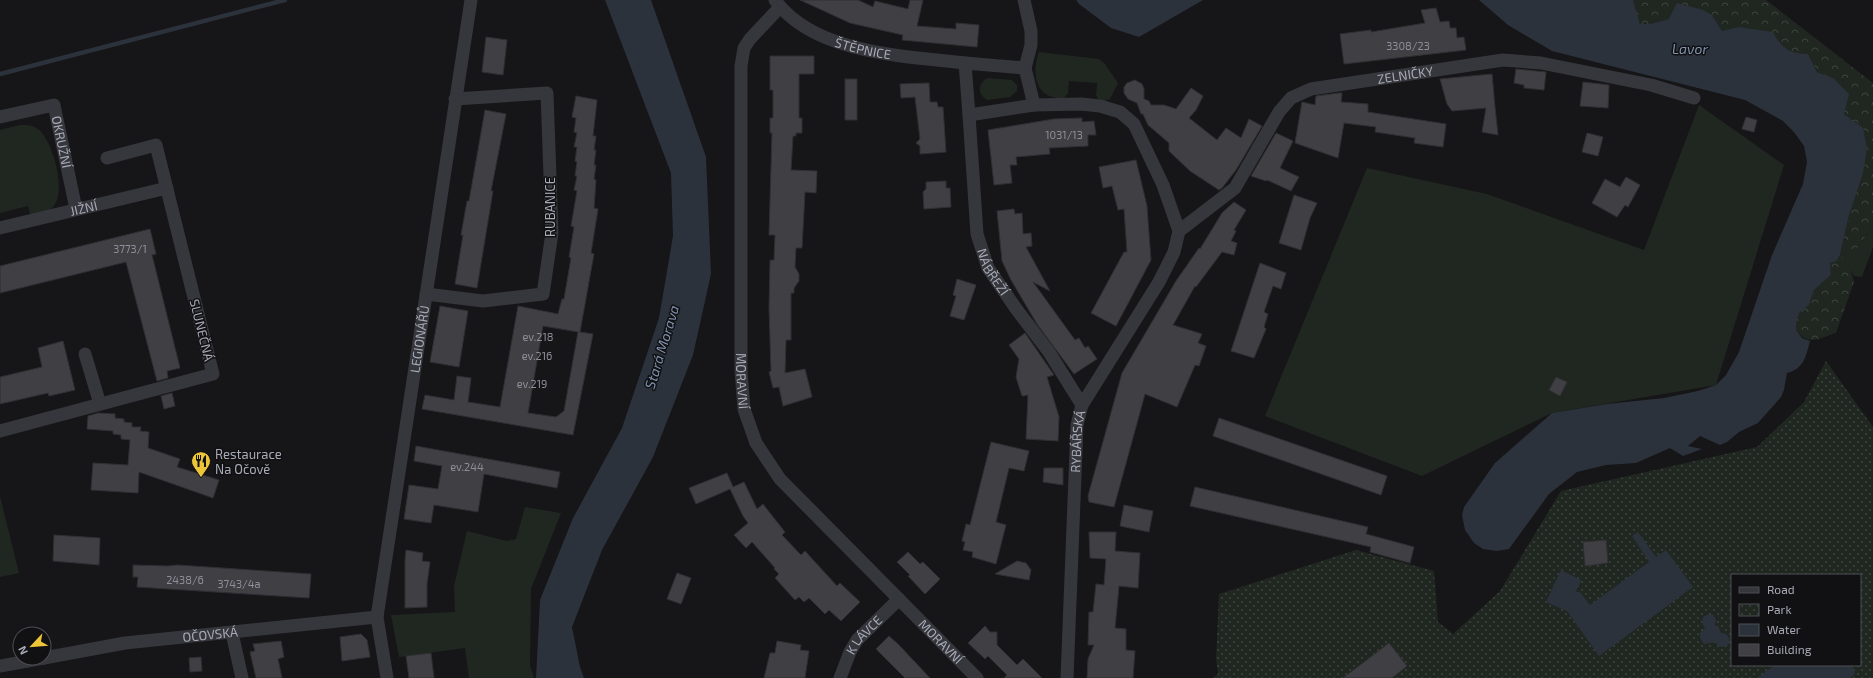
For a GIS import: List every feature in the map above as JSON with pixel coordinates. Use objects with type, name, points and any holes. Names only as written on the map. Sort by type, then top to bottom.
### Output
[{"type":"street","name":"LEGIONÁŘŮ","points":[[387,678],[377,617],[471,0]]},
{"type":"street","points":[[1024,0],[1031,31],[1032,45],[1025,68],[1034,105]]},
{"type":"street","name":"ŠTĚPNICE","points":[[777,4],[798,22],[840,44],[868,50],[965,63]]},
{"type":"street","name":"MORAVNÍ","points":[[777,4],[744,48],[741,66],[741,363],[744,409],[756,443],[780,479],[977,678]]},
{"type":"street","name":"ZELNIČKY","points":[[1179,232],[1235,188],[1279,112],[1291,98],[1311,89],[1503,60],[1541,63],[1651,86],[1694,98]]},
{"type":"street","points":[[965,63],[1025,68]]},
{"type":"street","name":"NÁBŘEŽÍ","points":[[965,63],[977,234],[988,268],[1017,310],[1049,352],[1082,405]]},
{"type":"street","name":"RUBANICE","points":[[426,294],[483,302],[543,294],[552,234],[547,93],[455,99]]},
{"type":"street","points":[[969,115],[1034,105],[1081,104],[1100,106],[1120,112],[1134,124],[1163,185],[1179,232]]},
{"type":"street","name":"OKRUŽNÍ","points":[[0,117],[54,105],[76,209]]},
{"type":"street","name":"SLUNEČNÁ","points":[[0,431],[213,374],[156,145],[107,158]]},
{"type":"street","name":"JIŽNÍ","points":[[0,228],[167,188]]},
{"type":"street","name":"RYBÁŘSKÁ","points":[[1067,678],[1077,425],[1082,405],[1159,282],[1174,252],[1179,232]]},
{"type":"street","points":[[85,354],[100,404]]},
{"type":"street","name":"K LÁVCE","points":[[840,678],[850,652],[857,640],[899,599]]},
{"type":"street","name":"OČOVSKÁ","points":[[52,657],[125,643],[377,617]]},
{"type":"street","points":[[232,633],[242,678]]},
{"type":"street","name":"OČOVSKÁ","points":[[0,666],[12,664]]},
{"type":"green space","points":[[1633,0],[1766,0],[1873,83],[1873,225],[1856,250],[1841,255],[1851,270],[1854,282],[1836,333],[1819,339],[1810,340],[1805,338],[1796,330],[1797,319],[1800,312],[1809,305],[1814,290],[1831,275],[1830,263],[1840,255],[1867,148],[1863,129],[1844,114],[1833,78],[1817,72],[1808,54],[1797,54],[1738,27],[1722,31],[1712,15],[1669,19],[1650,24],[1640,24]]},
{"type":"green space","points":[[1039,52],[1099,59],[1105,64],[1118,83],[1110,99],[1104,101],[1098,99],[1096,95],[1097,83],[1069,81],[1068,93],[1064,98],[1047,95],[1041,90],[1036,76],[1035,68]]},
{"type":"green space","points":[[987,78],[1012,80],[1017,85],[1017,91],[1010,97],[987,100],[980,92],[980,86]]},
{"type":"green space","points":[[1699,105],[1784,165],[1716,385],[1552,413],[1422,476],[1265,416],[1367,168],[1487,194],[1644,250]]},
{"type":"green space","points":[[20,125],[34,127],[44,135],[53,155],[58,178],[59,190],[57,200],[53,207],[46,213],[31,218],[28,206],[0,213],[0,130]]},
{"type":"green space","points":[[1873,225],[1873,247],[1862,277],[1854,276],[1840,255],[1856,250]]},
{"type":"green space","points":[[1826,361],[1873,427],[1873,678],[1213,678],[1218,674],[1216,659],[1219,594],[1356,550],[1434,571],[1438,622],[1453,634],[1500,591],[1561,491],[1757,447],[1804,402]]},
{"type":"green space","points":[[0,496],[19,573],[0,577]]},
{"type":"green space","points":[[525,507],[561,513],[531,589],[530,665],[534,678],[469,678],[465,648],[399,657],[391,615],[455,612],[454,586],[467,531],[507,541],[516,539]]},
{"type":"water","name":"Stará Morava","points":[[605,0],[651,0],[706,157],[711,274],[693,355],[653,457],[602,550],[572,627],[580,667],[584,678],[536,678],[540,600],[573,518],[622,428],[659,318],[673,236],[671,173]]},
{"type":"water","points":[[1076,0],[1203,0],[1139,37],[1111,28],[1079,4]]},
{"type":"water","name":"Lavor","points":[[1479,0],[1633,0],[1640,24],[1650,24],[1669,19],[1677,3],[1703,10],[1712,15],[1722,31],[1738,27],[1773,32],[1779,42],[1787,49],[1796,53],[1808,54],[1817,72],[1833,78],[1849,94],[1844,114],[1863,128],[1867,148],[1863,173],[1849,215],[1840,255],[1836,261],[1830,263],[1831,275],[1814,290],[1809,305],[1800,312],[1797,319],[1796,330],[1802,338],[1810,341],[1805,357],[1801,365],[1793,371],[1787,373],[1784,390],[1781,397],[1758,423],[1739,432],[1727,442],[1720,445],[1700,436],[1688,446],[1702,449],[1683,456],[1670,448],[1636,463],[1606,465],[1577,472],[1549,494],[1509,549],[1497,551],[1483,549],[1474,543],[1465,530],[1462,515],[1464,507],[1495,463],[1552,413],[1607,404],[1664,398],[1698,391],[1716,385],[1726,375],[1739,352],[1772,255],[1803,184],[1807,162],[1804,146],[1794,132],[1783,121],[1745,100],[1552,51],[1508,25]]},
{"type":"water","points":[[1638,532],[1656,557],[1666,550],[1693,587],[1599,656],[1567,611],[1546,602],[1561,570],[1581,580],[1576,592],[1580,592],[1590,605],[1649,562],[1632,536]]},
{"type":"water","points":[[1713,615],[1716,620],[1715,626],[1718,626],[1721,633],[1726,634],[1729,638],[1729,644],[1724,647],[1718,646],[1715,642],[1704,644],[1700,638],[1700,633],[1705,628],[1702,623],[1703,617]]},
{"type":"water","points":[[1774,666],[1852,666],[1855,674],[1850,678],[1757,678]]},
{"type":"building","points":[[800,0],[858,0],[873,7],[875,1],[908,9],[910,0],[923,0],[917,26],[956,29],[956,23],[979,25],[977,47],[902,40],[903,35],[850,23]]},
{"type":"building","points":[[1436,8],[1440,22],[1449,21],[1450,28],[1456,28],[1457,38],[1464,37],[1466,50],[1344,64],[1340,34],[1371,30],[1371,32],[1425,23],[1421,10]]},
{"type":"building","points":[[486,37],[507,40],[503,75],[482,72]]},
{"type":"building","points":[[770,56],[814,56],[814,74],[799,74],[799,118],[802,118],[802,133],[796,133],[796,136],[793,136],[791,170],[817,171],[816,193],[805,192],[802,248],[796,248],[795,267],[799,274],[799,281],[794,288],[794,293],[791,293],[791,340],[786,340],[785,373],[805,369],[812,397],[783,406],[779,387],[773,388],[769,372],[771,371],[769,309],[770,260],[774,260],[775,235],[769,235],[772,133],[770,133],[770,118],[773,118],[773,90],[770,90]]},
{"type":"building","points":[[1516,69],[1546,72],[1544,90],[1524,88],[1524,85],[1514,83]]},
{"type":"building","points":[[1492,74],[1498,135],[1482,132],[1486,108],[1452,111],[1447,104],[1440,79]]},
{"type":"building","points":[[845,79],[857,79],[857,120],[845,120]]},
{"type":"building","points":[[1135,80],[1142,84],[1144,89],[1144,99],[1149,101],[1151,105],[1164,105],[1176,109],[1191,88],[1203,96],[1196,110],[1189,118],[1217,140],[1226,128],[1241,138],[1249,119],[1262,126],[1236,170],[1222,188],[1219,190],[1190,171],[1169,151],[1169,143],[1148,125],[1143,114],[1141,114],[1137,103],[1128,99],[1124,93],[1124,87],[1127,83]]},
{"type":"building","points":[[1583,82],[1609,85],[1608,108],[1580,106]]},
{"type":"building","points":[[929,83],[930,102],[937,102],[938,107],[943,107],[946,152],[920,154],[920,146],[916,143],[920,139],[915,97],[901,98],[900,84]]},
{"type":"building","points":[[1342,93],[1341,102],[1368,104],[1368,112],[1446,124],[1443,147],[1414,143],[1415,138],[1375,132],[1376,127],[1344,123],[1338,158],[1295,143],[1302,102],[1315,105],[1316,96]]},
{"type":"building","points":[[576,96],[597,100],[593,136],[596,136],[594,150],[596,150],[594,179],[596,180],[594,208],[598,209],[591,253],[594,254],[580,332],[593,334],[573,435],[422,409],[425,395],[454,400],[457,376],[471,378],[468,402],[500,407],[518,306],[558,314],[562,299],[564,299],[571,258],[569,257],[574,227],[571,226],[577,191],[574,190],[577,176],[575,176],[577,162],[575,161],[577,147],[574,147],[577,133],[574,132],[576,118],[572,117]],"holes":[[[543,326],[578,332],[564,411],[556,417],[528,413]]]},
{"type":"building","points":[[485,110],[506,114],[491,191],[493,191],[477,288],[455,284],[463,235],[461,235],[467,201],[469,201]]},
{"type":"building","points":[[1746,117],[1757,120],[1754,132],[1742,129]]},
{"type":"building","points":[[1082,118],[1082,122],[1094,121],[1096,135],[1088,135],[1088,146],[1049,148],[1050,154],[1016,157],[1017,165],[1010,165],[1012,183],[994,185],[988,130],[1054,119]]},
{"type":"building","points":[[1276,133],[1293,141],[1280,168],[1299,177],[1291,191],[1267,180],[1266,181],[1251,176]]},
{"type":"building","points":[[1587,133],[1603,137],[1598,156],[1582,152]]},
{"type":"building","points":[[1136,160],[1147,206],[1151,260],[1116,326],[1091,313],[1124,252],[1127,252],[1124,209],[1118,210],[1112,186],[1103,188],[1099,167]]},
{"type":"building","points":[[1626,177],[1640,185],[1628,207],[1625,205],[1617,217],[1592,203],[1605,179],[1620,187]]},
{"type":"building","points":[[946,181],[946,188],[950,188],[951,207],[924,209],[923,192],[926,189],[926,182]]},
{"type":"building","points":[[1294,195],[1317,203],[1310,218],[1301,250],[1279,243]]},
{"type":"building","points":[[1234,202],[1246,210],[1234,230],[1236,231],[1231,241],[1237,243],[1234,255],[1222,252],[1196,287],[1195,286],[1173,325],[1202,334],[1198,343],[1206,346],[1199,366],[1195,365],[1177,407],[1145,394],[1114,507],[1089,502],[1088,496],[1122,373],[1176,281],[1199,248],[1200,249],[1222,213]]},
{"type":"building","points":[[1014,209],[1015,214],[1022,213],[1023,234],[1031,233],[1032,246],[1026,247],[1050,291],[1033,282],[1075,340],[1079,338],[1085,348],[1088,346],[1097,359],[1074,374],[1037,324],[1011,280],[1002,261],[997,211]]},
{"type":"building","points":[[150,229],[156,254],[152,255],[180,368],[167,371],[168,378],[157,381],[126,262],[0,293],[0,266]]},
{"type":"building","points":[[1260,263],[1286,273],[1281,289],[1273,286],[1264,312],[1268,314],[1264,327],[1266,329],[1254,358],[1231,351]]},
{"type":"building","points":[[957,279],[976,285],[964,320],[950,316],[956,296],[953,295]]},
{"type":"building","points":[[440,306],[468,311],[459,367],[430,362]]},
{"type":"building","points":[[1025,333],[1054,375],[1047,377],[1059,417],[1058,441],[1026,439],[1028,395],[1022,396],[1016,377],[1019,359],[1009,345]]},
{"type":"building","points":[[63,341],[75,390],[49,396],[48,393],[0,404],[0,377],[42,367],[38,348]]},
{"type":"building","points":[[1556,377],[1567,382],[1560,396],[1549,390]]},
{"type":"building","points":[[172,393],[175,406],[164,409],[161,396]]},
{"type":"building","points":[[98,413],[115,414],[115,418],[124,419],[124,422],[132,423],[132,427],[141,427],[140,431],[149,432],[148,448],[180,459],[177,467],[219,480],[213,498],[139,472],[138,493],[91,490],[93,463],[128,465],[130,440],[121,439],[121,435],[113,434],[113,431],[87,429],[88,416]]},
{"type":"building","points":[[1219,418],[1387,476],[1381,495],[1213,436]]},
{"type":"building","points":[[991,442],[1029,451],[1024,471],[1009,468],[996,522],[1006,525],[996,564],[972,557],[973,552],[963,550],[965,542],[962,541],[966,524],[970,525]]},
{"type":"building","points":[[416,446],[560,472],[557,488],[484,474],[478,512],[434,505],[431,523],[404,519],[409,485],[438,489],[442,466],[414,461]]},
{"type":"building","points":[[1044,468],[1063,468],[1063,485],[1043,482]]},
{"type":"building","points":[[727,473],[733,487],[744,482],[757,509],[763,504],[785,532],[782,535],[801,555],[805,551],[837,586],[840,583],[860,602],[841,621],[829,610],[825,614],[809,598],[804,602],[799,597],[795,600],[775,578],[779,574],[774,569],[775,568],[752,542],[746,548],[734,535],[748,523],[730,489],[696,504],[689,488]]},
{"type":"building","points":[[1195,487],[1368,527],[1366,534],[1414,547],[1410,563],[1370,552],[1371,547],[1190,506]]},
{"type":"building","points":[[1124,505],[1153,511],[1149,532],[1120,526]]},
{"type":"building","points":[[1089,532],[1116,532],[1115,551],[1140,553],[1138,588],[1119,586],[1115,628],[1126,629],[1126,650],[1135,651],[1133,678],[1087,678],[1088,659],[1094,645],[1088,645],[1089,612],[1093,612],[1096,584],[1104,585],[1106,559],[1090,558]]},
{"type":"building","points":[[54,535],[100,538],[99,565],[53,561]]},
{"type":"building","points":[[1606,540],[1608,563],[1585,566],[1583,542]]},
{"type":"building","points":[[406,550],[423,553],[422,561],[430,562],[427,584],[427,607],[405,608]]},
{"type":"building","points":[[908,552],[920,564],[923,562],[940,579],[925,594],[908,576],[910,575],[897,562]]},
{"type":"building","points":[[1017,561],[1026,563],[1031,570],[1029,580],[995,574]]},
{"type":"building","points":[[133,565],[178,565],[311,574],[309,598],[137,587],[138,577],[133,577]]},
{"type":"building","points":[[677,573],[691,578],[681,604],[667,599]]},
{"type":"building","points":[[985,626],[990,632],[997,632],[997,645],[1017,665],[1023,659],[1042,678],[1004,678],[1007,675],[988,656],[985,659],[968,643]]},
{"type":"building","points":[[361,634],[367,640],[370,657],[342,661],[340,637]]},
{"type":"building","points":[[889,636],[930,678],[905,678],[876,649]]},
{"type":"building","points":[[281,641],[284,657],[278,659],[282,678],[256,678],[250,652],[255,651],[253,644]]},
{"type":"building","points":[[777,641],[801,645],[800,650],[809,651],[805,678],[764,678],[770,653],[775,653]]},
{"type":"building","points":[[1389,643],[1407,666],[1392,678],[1343,678]]},
{"type":"building","points":[[431,653],[434,678],[409,678],[406,656]]},
{"type":"building","points":[[201,657],[202,671],[190,672],[189,658]]},
{"type":"waterway","points":[[0,74],[285,0]]},
{"type":"place","name":"Restaurace Na Očově","points":[[201,478]]}]
